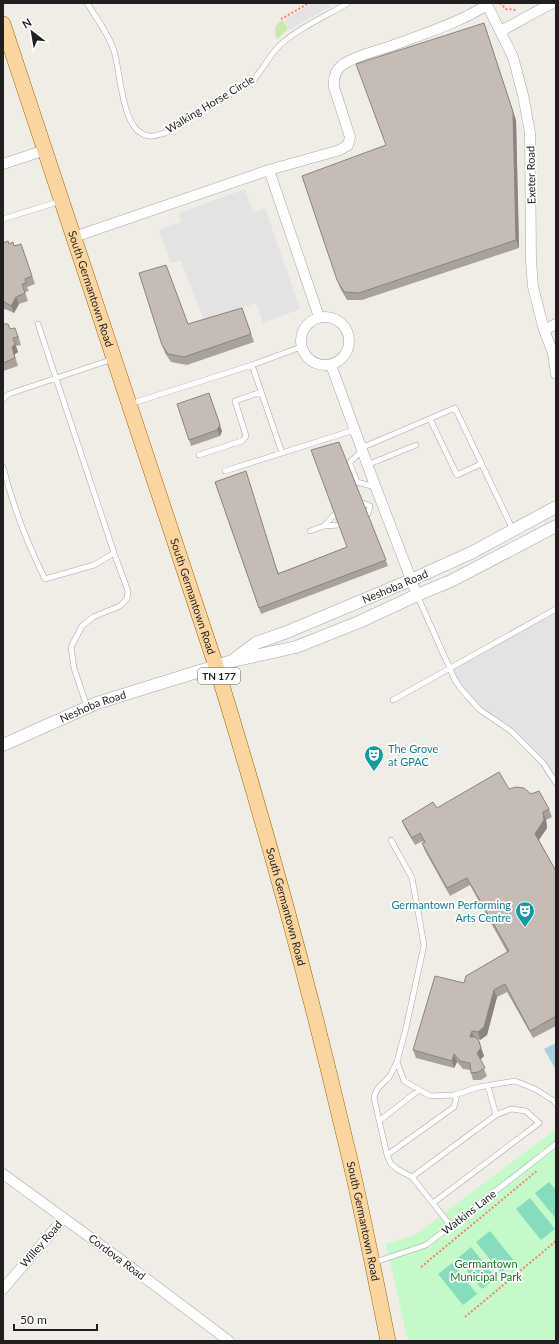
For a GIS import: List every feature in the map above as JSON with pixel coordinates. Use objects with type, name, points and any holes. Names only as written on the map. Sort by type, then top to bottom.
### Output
[{"type":"main road","name":"South Germantown Road","points":[[3,24],[244,754],[312,1005],[345,1136],[388,1341]]},
{"type":"street","points":[[501,31],[552,3]]},
{"type":"street","points":[[74,237],[269,170],[340,150],[348,145],[350,137],[333,80],[335,73],[341,66],[362,56],[444,27],[471,14],[487,4]]},
{"type":"street","name":"Exeter Road","points":[[487,4],[513,57],[523,95],[530,133],[532,261],[534,287],[544,330],[554,355],[556,374]]},
{"type":"street","points":[[3,164],[45,150]]},
{"type":"street","points":[[269,170],[319,318]]},
{"type":"street","points":[[326,317],[339,322],[344,326],[348,333],[348,349],[338,362],[331,365],[323,366],[309,360],[301,347],[300,340],[302,332],[312,320],[319,318],[326,317]]},
{"type":"street","points":[[544,330],[556,324]]},
{"type":"street","points":[[331,365],[416,595]]},
{"type":"street","name":"Neshoba Road","points":[[232,661],[256,643],[287,632],[411,580],[471,552],[556,507]]},
{"type":"street","name":"Neshoba Road","points":[[3,745],[98,704],[232,661],[296,647],[359,622],[416,595],[451,581],[556,526]]},
{"type":"street","name":"Cordova Road","points":[[3,1174],[229,1341]]},
{"type":"street","name":"Willey Road","points":[[3,1289],[64,1218]]},
{"type":"lane","name":"Walking Horse Circle","points":[[87,3],[110,41],[114,51],[123,97],[130,121],[142,134],[150,136],[165,133],[253,80],[260,74],[278,47],[288,38],[348,3]]},
{"type":"lane","points":[[3,219],[62,201]]},
{"type":"lane","points":[[38,324],[128,591],[127,599],[120,606],[93,617],[82,626],[71,647],[74,668],[88,708]]},
{"type":"lane","points":[[129,404],[252,365],[301,347]]},
{"type":"lane","points":[[3,399],[10,394],[114,358]]},
{"type":"lane","points":[[252,365],[282,453]]},
{"type":"lane","points":[[199,455],[242,441],[246,436],[234,401],[261,392]]},
{"type":"lane","points":[[375,487],[357,482],[350,464],[350,462],[362,450],[455,408],[512,530]]},
{"type":"lane","points":[[430,419],[457,475],[482,464]]},
{"type":"lane","points":[[225,471],[354,430]]},
{"type":"lane","points":[[367,465],[416,445]]},
{"type":"lane","points":[[3,467],[9,491],[27,539],[45,580],[94,565],[114,553]]},
{"type":"lane","points":[[363,503],[370,506],[381,502]]},
{"type":"lane","points":[[368,514],[370,506]]},
{"type":"lane","points":[[324,526],[335,514]]},
{"type":"lane","points":[[310,531],[324,526],[339,525]]},
{"type":"lane","points":[[416,595],[455,680],[461,689],[480,710],[511,731],[542,762],[556,782]]},
{"type":"lane","points":[[394,700],[556,609]]},
{"type":"lane","points":[[391,840],[412,878],[424,945],[406,1028],[396,1062],[390,1076],[375,1092],[374,1098],[387,1155],[391,1164],[412,1177],[451,1226]]},
{"type":"lane","points":[[396,1062],[404,1081],[430,1096],[457,1094],[515,1081],[535,1089],[554,1101],[556,1104]]},
{"type":"lane","points":[[488,1086],[496,1115]]},
{"type":"lane","points":[[379,1121],[419,1090]]},
{"type":"lane","points":[[387,1155],[454,1107],[457,1094]]},
{"type":"lane","points":[[412,1177],[496,1115],[512,1109],[519,1110],[526,1112],[539,1123],[432,1203]]},
{"type":"lane","name":"Watkins Lane","points":[[372,1263],[426,1245],[556,1144]]},
{"type":"path","points":[[281,19],[309,3]]},
{"type":"path","points":[[500,3],[503,7],[510,10],[520,8]]},
{"type":"path","points":[[421,1267],[542,1166]]},
{"type":"path","points":[[465,1317],[556,1241]]},
{"type":"green space","points":[[283,20],[288,30],[277,39],[275,28]]},
{"type":"green space","name":"Germantown Municipal Park","points":[[556,1129],[556,1341],[408,1341],[386,1244],[415,1235]]},
{"type":"green space","points":[[549,1182],[556,1190],[556,1219],[535,1193]]},
{"type":"green space","points":[[530,1198],[555,1229],[541,1240],[516,1209]]},
{"type":"green space","points":[[490,1231],[515,1262],[501,1273],[476,1242]]},
{"type":"green space","points":[[471,1247],[496,1278],[482,1289],[457,1259]]},
{"type":"green space","points":[[452,1263],[477,1294],[463,1305],[438,1274]]},
{"type":"shaded area","points":[[313,3],[328,3],[330,7],[289,30],[284,20]]},
{"type":"shaded area","points":[[245,189],[253,212],[265,208],[300,309],[263,323],[256,303],[204,321],[181,261],[171,263],[159,230],[181,222],[179,213]]},
{"type":"shaded area","points":[[556,609],[556,783],[543,763],[511,731],[480,710],[461,689],[450,668]]},
{"type":"water","points":[[556,1043],[556,1070],[544,1049]]},
{"type":"building","points":[[484,23],[513,112],[516,240],[359,293],[344,292],[337,280],[302,176],[386,145],[356,64]]},
{"type":"building","points":[[8,241],[9,244],[13,242],[14,246],[21,244],[32,276],[25,279],[26,283],[22,284],[25,293],[16,297],[11,306],[3,301],[3,243]]},
{"type":"building","points":[[166,265],[188,324],[242,308],[251,334],[184,357],[168,354],[162,345],[139,273]]},
{"type":"building","points":[[3,322],[4,324],[8,324],[10,329],[15,328],[18,337],[13,338],[15,344],[12,347],[15,358],[3,363]]},
{"type":"building","points":[[209,393],[220,425],[217,430],[189,440],[177,404]]},
{"type":"building","points":[[339,442],[386,560],[259,608],[215,482],[246,471],[278,574],[347,547],[311,450]]},
{"type":"building","name":"Germantown Performing Arts Centre","points":[[499,772],[509,789],[516,787],[524,788],[531,794],[539,791],[549,809],[543,812],[544,820],[535,834],[556,871],[556,1016],[530,1031],[505,984],[494,990],[484,1027],[478,1032],[472,1031],[470,1037],[475,1037],[479,1041],[481,1048],[477,1053],[485,1068],[478,1072],[471,1073],[470,1063],[460,1061],[454,1054],[452,1061],[413,1050],[435,976],[464,983],[466,976],[509,951],[467,878],[447,888],[422,843],[425,842],[420,833],[412,838],[402,821],[433,802],[437,808]]},
{"type":"place","name":"The Grove at GPAC","points":[[374,772]]},
{"type":"place","name":"Germantown Performing Arts Centre","points":[[525,928]]}]
